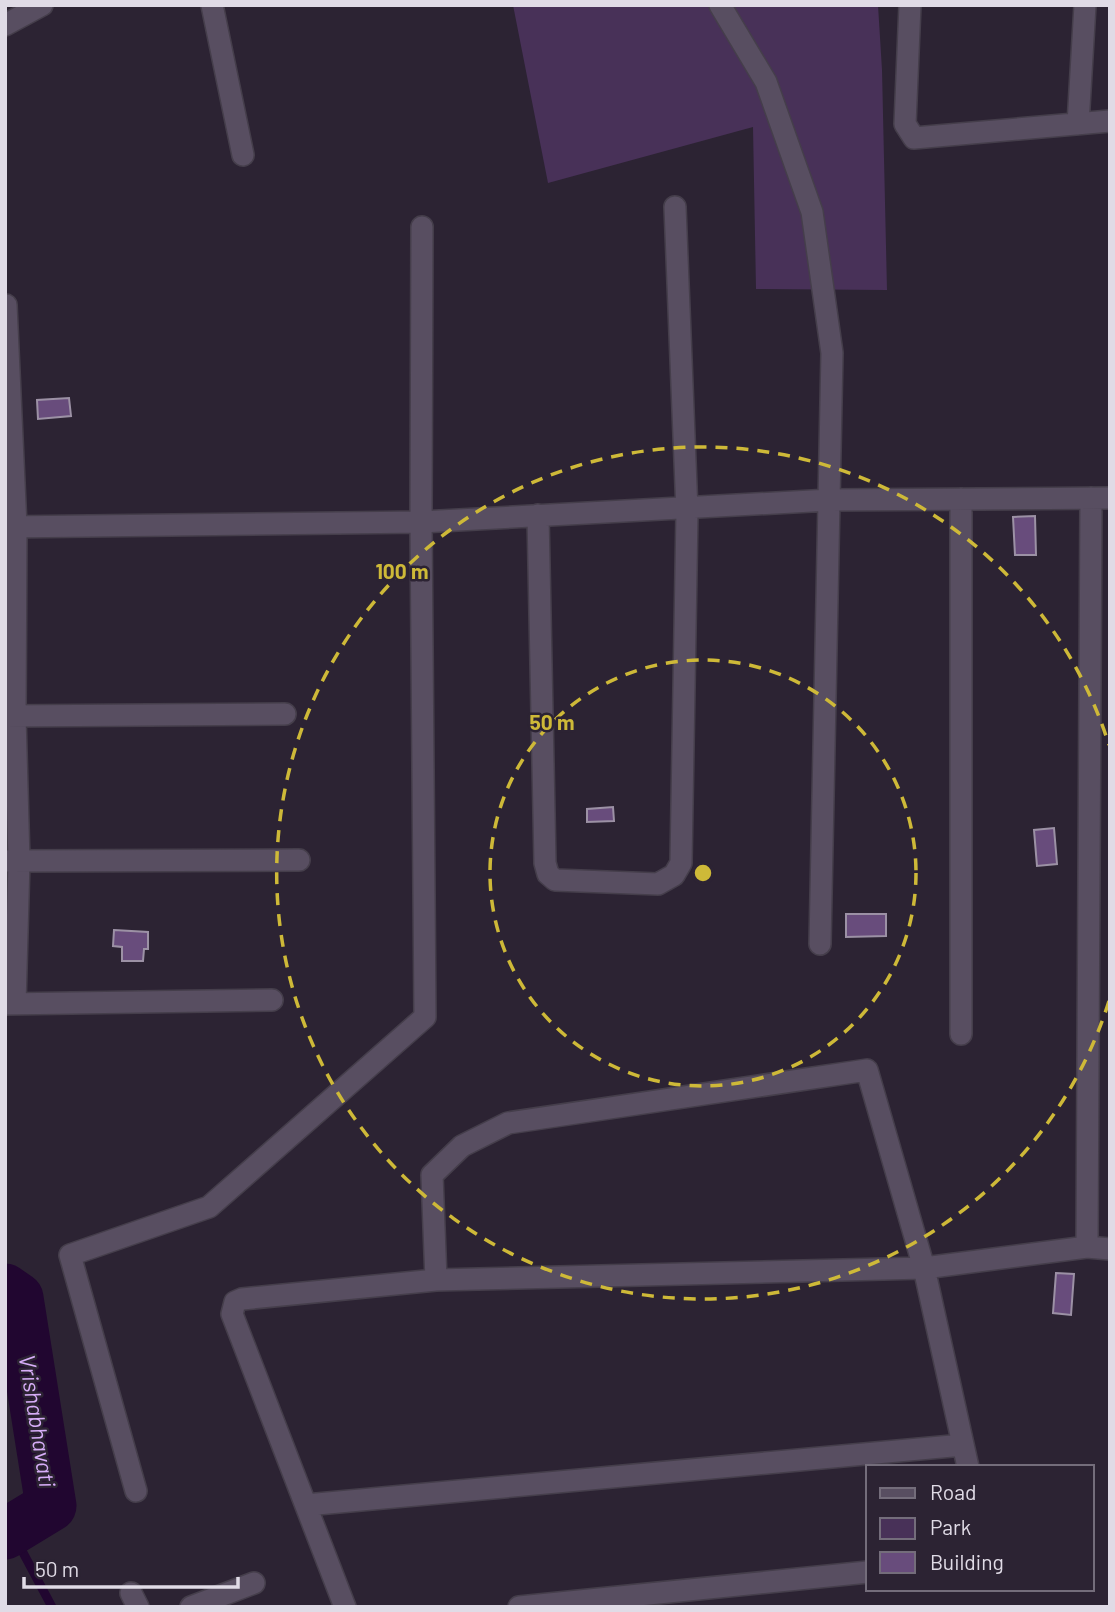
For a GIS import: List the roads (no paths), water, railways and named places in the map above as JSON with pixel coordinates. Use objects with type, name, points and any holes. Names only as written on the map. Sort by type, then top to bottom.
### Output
[{"type":"street","points":[[5,25],[43,5]]},
{"type":"street","points":[[212,5],[243,155]]},
{"type":"street","points":[[720,5],[766,82],[812,212],[832,354],[820,944]]},
{"type":"street","points":[[910,5],[905,124],[914,138],[1110,121]]},
{"type":"street","points":[[1078,124],[1085,5]]},
{"type":"street","points":[[538,515],[545,863],[548,874],[555,880],[658,884],[674,875],[681,863],[687,508],[675,207]]},
{"type":"street","points":[[136,1491],[70,1255],[209,1206],[425,1017],[421,522],[422,227]]},
{"type":"street","points":[[6,305],[11,527],[10,1004],[272,1000]]},
{"type":"street","points":[[11,527],[421,522],[830,500],[1100,498],[1087,1247]]},
{"type":"street","points":[[961,499],[961,1034]]},
{"type":"street","points":[[10,716],[285,714]]},
{"type":"street","points":[[12,861],[299,860]]},
{"type":"street","points":[[436,1280],[432,1175],[462,1146],[508,1123],[867,1070],[924,1268],[968,1465]]},
{"type":"street","points":[[345,1607],[232,1314],[235,1302],[242,1299],[436,1280],[924,1268],[1087,1247],[1110,1249]]},
{"type":"street","points":[[306,1505],[963,1446]]},
{"type":"street","points":[[519,1607],[866,1572]]},
{"type":"street","points":[[191,1607],[254,1583]]},
{"type":"waterway","name":"Vrishabhavati","points":[[5,1289],[18,1298],[51,1506],[5,1534]]},
{"type":"waterway","points":[[11,1530],[52,1607]]}]
